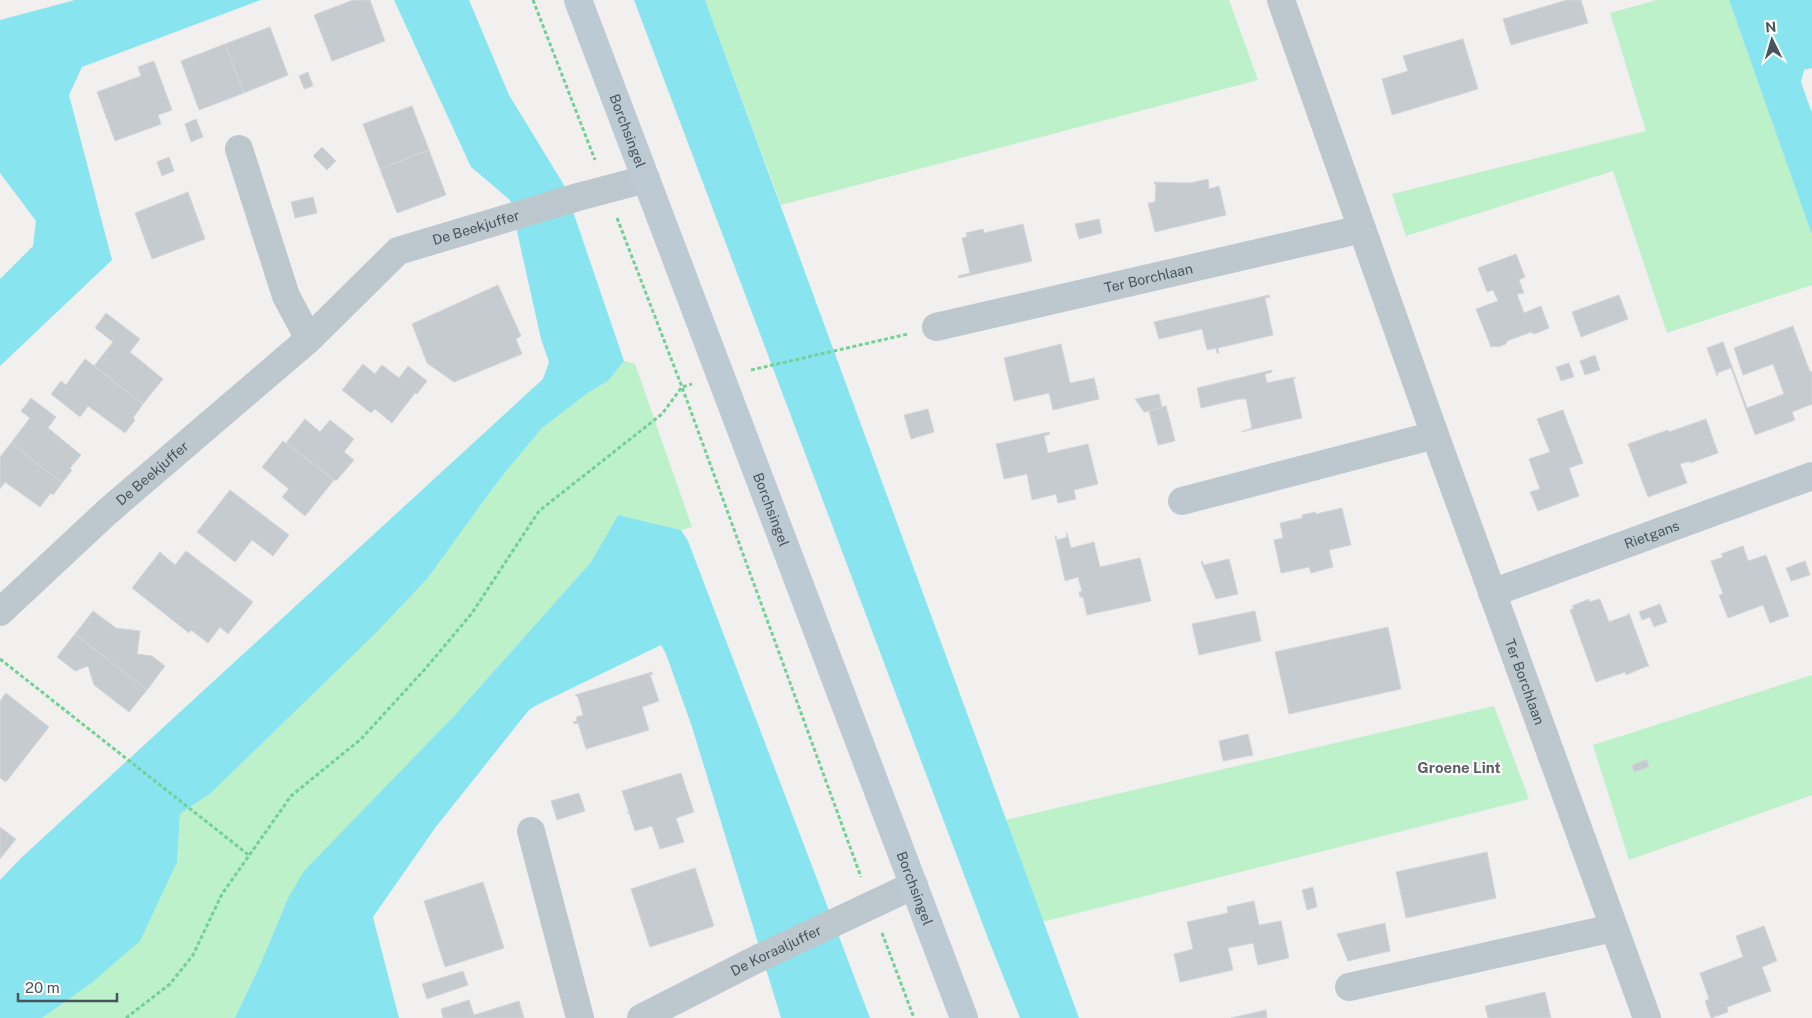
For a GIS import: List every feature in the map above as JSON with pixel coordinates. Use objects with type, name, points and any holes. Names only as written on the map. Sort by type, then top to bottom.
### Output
[{"type":"main road","name":"Borchsingel","points":[[578,0],[964,1018]]},
{"type":"street","name":"Ter Borchlaan","points":[[1280,0],[1646,1018]]},
{"type":"street","points":[[239,149],[286,296],[309,339]]},
{"type":"street","name":"De Beekjuffer","points":[[0,612],[107,512],[309,339],[398,251],[578,197],[646,179]]},
{"type":"street","name":"Ter Borchlaan","points":[[936,327],[1362,229]]},
{"type":"street","points":[[1182,501],[1435,435]]},
{"type":"street","name":"Rietgans","points":[[1492,593],[1812,476]]},
{"type":"street","points":[[531,831],[580,1018]]},
{"type":"street","name":"De Koraaljuffer","points":[[641,1018],[757,959],[914,885]]},
{"type":"street","points":[[1349,987],[1613,928]]},
{"type":"path","points":[[764,368],[936,327]]},
{"type":"path","points":[[126,1018],[170,984],[193,954],[222,894],[291,796],[361,739],[432,661],[472,613],[539,511],[662,414],[682,387],[863,910],[914,1018]]},
{"type":"path","points":[[0,659],[250,856]]},
{"type":"green space","points":[[705,0],[1229,0],[1258,80],[781,205]]},
{"type":"green space","points":[[1657,0],[1729,0],[1812,235],[1812,285],[1667,333],[1613,171],[1406,236],[1392,194],[1646,131],[1610,13]]},
{"type":"green space","points":[[624,361],[635,364],[692,527],[681,530],[618,515],[591,562],[288,898],[235,1018],[42,1018],[89,985],[177,862],[180,814],[211,793],[376,633],[427,579],[499,480],[542,428],[588,393],[609,380]]},
{"type":"green space","points":[[1812,675],[1812,795],[1629,860],[1593,745]]},
{"type":"green space","points":[[1494,706],[1529,799],[1042,922],[1005,820]]},
{"type":"water","points":[[75,0],[261,0],[82,67],[69,95],[112,260],[0,366],[0,279],[33,246],[36,221],[0,173],[0,20]]},
{"type":"water","points":[[394,0],[469,0],[509,95],[564,185],[624,361],[609,380],[588,393],[542,428],[499,480],[427,579],[376,633],[211,793],[180,814],[177,862],[140,941],[89,985],[42,1018],[0,1018],[0,880],[21,858],[543,379],[549,362],[541,339],[510,200],[471,167]]},
{"type":"water","points":[[634,0],[705,0],[1079,1018],[1020,1018],[989,941]]},
{"type":"water","points":[[1729,0],[1812,0],[1812,68],[1804,70],[1801,82],[1812,113],[1812,235]]},
{"type":"water","points":[[618,515],[681,530],[688,541],[870,1018],[781,1018],[692,727],[661,645],[529,710],[435,828],[373,917],[399,1018],[235,1018],[288,898],[304,871],[454,716],[591,562]]},
{"type":"building","points":[[353,0],[370,0],[385,41],[332,61],[314,15]]},
{"type":"building","points":[[1567,0],[1581,0],[1588,23],[1511,45],[1503,19]]},
{"type":"building","points":[[270,27],[288,75],[244,93],[225,44]]},
{"type":"building","points":[[1463,39],[1478,89],[1392,115],[1382,79],[1408,71],[1403,56]]},
{"type":"building","points":[[225,44],[244,93],[199,110],[181,61]]},
{"type":"building","points":[[154,61],[172,110],[158,115],[161,124],[115,141],[97,92],[141,76],[138,67]]},
{"type":"building","points":[[308,72],[313,86],[304,89],[299,76]]},
{"type":"building","points":[[412,106],[429,150],[380,169],[363,124]]},
{"type":"building","points":[[196,119],[203,137],[191,142],[185,124]]},
{"type":"building","points":[[322,147],[336,161],[327,170],[313,156]]},
{"type":"building","points":[[429,150],[446,195],[397,213],[380,169]]},
{"type":"building","points":[[169,157],[174,171],[162,176],[157,162]]},
{"type":"building","points":[[1208,179],[1209,189],[1219,186],[1226,215],[1155,232],[1148,203],[1155,202],[1156,184],[1154,182],[1190,183]]},
{"type":"building","points":[[188,192],[205,239],[152,259],[135,213]]},
{"type":"building","points":[[313,197],[317,213],[295,218],[291,202]]},
{"type":"building","points":[[1099,219],[1102,233],[1079,239],[1075,224]]},
{"type":"building","points":[[1023,224],[1032,261],[959,278],[958,276],[970,273],[962,238],[967,237],[966,233],[983,229],[984,233]]},
{"type":"building","points":[[1516,254],[1525,277],[1519,280],[1524,293],[1517,294],[1524,313],[1541,306],[1549,328],[1534,334],[1531,332],[1507,341],[1506,344],[1498,347],[1491,347],[1476,309],[1498,301],[1493,290],[1487,292],[1478,268]]},
{"type":"building","points":[[498,285],[521,336],[516,339],[522,354],[454,382],[427,363],[412,324]]},
{"type":"building","points":[[1269,295],[1270,297],[1265,298],[1273,335],[1218,348],[1219,353],[1217,353],[1216,348],[1207,350],[1202,329],[1159,339],[1154,322]]},
{"type":"building","points":[[1619,295],[1628,319],[1581,337],[1572,312]]},
{"type":"building","points":[[106,313],[140,339],[130,352],[163,379],[143,404],[94,366],[113,342],[95,328]]},
{"type":"building","points":[[1793,326],[1810,372],[1812,371],[1812,404],[1792,412],[1795,420],[1755,435],[1731,368],[1717,373],[1717,376],[1707,348],[1723,342],[1747,408],[1784,394],[1773,364],[1743,375],[1734,348]]},
{"type":"building","points":[[1061,344],[1070,383],[1094,378],[1099,399],[1053,410],[1049,393],[1014,401],[1004,358]]},
{"type":"building","points":[[1595,355],[1600,370],[1585,375],[1580,361]]},
{"type":"building","points":[[85,359],[143,404],[133,418],[135,420],[125,433],[88,406],[80,417],[51,394],[61,381],[66,385]]},
{"type":"building","points":[[1569,363],[1574,377],[1561,381],[1556,367]]},
{"type":"building","points":[[363,364],[375,374],[382,365],[399,378],[408,366],[427,381],[417,394],[415,393],[392,423],[375,409],[371,413],[342,390]]},
{"type":"building","points":[[1272,370],[1272,372],[1265,374],[1267,383],[1295,377],[1296,378],[1293,378],[1302,418],[1241,432],[1252,428],[1246,399],[1201,408],[1197,388]]},
{"type":"building","points":[[1159,394],[1162,408],[1144,412],[1135,399]]},
{"type":"building","points":[[31,398],[56,417],[48,428],[81,455],[70,468],[72,470],[62,483],[11,443],[30,418],[21,411]]},
{"type":"building","points":[[1166,406],[1175,441],[1158,445],[1149,411]]},
{"type":"building","points":[[928,409],[934,432],[911,439],[904,415]]},
{"type":"building","points":[[1563,410],[1583,463],[1569,468],[1579,496],[1538,511],[1530,492],[1540,489],[1529,459],[1550,452],[1537,419]]},
{"type":"building","points":[[305,419],[320,432],[330,420],[354,439],[344,452],[354,460],[336,481],[286,443]]},
{"type":"building","points":[[1706,419],[1718,453],[1690,463],[1690,461],[1680,464],[1687,483],[1648,497],[1628,444]]},
{"type":"building","points":[[1049,432],[1050,434],[1044,436],[1048,453],[1088,444],[1098,484],[1074,490],[1076,499],[1058,503],[1056,494],[1032,500],[1027,474],[1004,479],[996,444]]},
{"type":"building","points":[[283,441],[334,480],[305,516],[282,497],[289,489],[262,467]]},
{"type":"building","points":[[11,443],[62,483],[40,507],[5,482],[0,489],[0,457]]},
{"type":"building","points":[[230,490],[289,535],[273,556],[252,540],[235,562],[197,532]]},
{"type":"building","points":[[1342,508],[1351,545],[1329,550],[1333,567],[1311,573],[1309,567],[1281,573],[1274,540],[1283,538],[1280,523],[1302,518],[1302,515]]},
{"type":"building","points":[[1066,533],[1071,548],[1094,542],[1100,567],[1140,558],[1151,601],[1087,615],[1083,597],[1080,597],[1079,592],[1082,591],[1078,577],[1065,581],[1055,536],[1057,540],[1067,537]]},
{"type":"building","points":[[1743,546],[1748,561],[1766,555],[1789,616],[1770,623],[1763,605],[1728,618],[1719,595],[1723,594],[1711,561],[1723,557],[1721,554]]},
{"type":"building","points":[[186,551],[253,602],[228,634],[220,627],[208,643],[191,630],[189,633],[132,588],[160,552],[175,565]]},
{"type":"building","points":[[1229,559],[1238,594],[1216,599],[1201,562],[1204,565]]},
{"type":"building","points":[[1805,561],[1810,575],[1791,581],[1786,568]]},
{"type":"building","points":[[1589,599],[1589,602],[1600,599],[1609,622],[1629,613],[1649,667],[1647,666],[1626,675],[1625,672],[1596,682],[1570,610],[1574,608],[1572,606]]},
{"type":"building","points":[[1660,604],[1667,622],[1654,627],[1650,617],[1642,620],[1639,612]]},
{"type":"building","points":[[93,611],[116,628],[140,631],[137,654],[152,656],[165,666],[147,690],[75,634]]},
{"type":"building","points":[[1255,611],[1261,641],[1199,655],[1192,624]]},
{"type":"building","points":[[1388,627],[1401,689],[1289,714],[1275,652]]},
{"type":"building","points":[[75,634],[147,690],[129,712],[94,685],[88,666],[75,671],[57,657]]},
{"type":"building","points":[[652,672],[653,674],[650,675],[659,701],[642,707],[649,730],[586,749],[578,723],[574,724],[573,722],[577,721],[576,717],[583,715],[578,697],[575,695]]},
{"type":"building","points":[[6,693],[49,727],[6,782],[0,778],[0,701]]},
{"type":"building","points":[[1248,734],[1253,755],[1223,761],[1219,741]]},
{"type":"building","points":[[1647,759],[1649,767],[1634,772],[1632,765]]},
{"type":"building","points":[[681,773],[694,812],[676,818],[684,842],[660,849],[652,826],[635,831],[629,813],[626,813],[629,812],[622,791]]},
{"type":"building","points":[[579,793],[585,811],[557,820],[551,801]]},
{"type":"building","points":[[0,827],[16,839],[0,859]]},
{"type":"building","points":[[1487,852],[1496,898],[1406,918],[1396,872]]},
{"type":"building","points":[[695,868],[714,926],[650,947],[631,889]]},
{"type":"building","points":[[483,882],[504,948],[445,967],[424,901]]},
{"type":"building","points":[[1313,887],[1317,907],[1307,910],[1302,890]]},
{"type":"building","points":[[1254,901],[1259,925],[1281,921],[1289,958],[1258,965],[1253,943],[1228,948],[1233,970],[1180,982],[1174,954],[1193,949],[1187,922],[1228,913],[1227,907]]},
{"type":"building","points":[[1385,923],[1390,951],[1348,961],[1337,934]]},
{"type":"building","points":[[1764,926],[1777,961],[1762,967],[1771,991],[1727,1007],[1728,1012],[1711,1018],[1705,1001],[1709,999],[1700,973],[1743,957],[1736,936]]},
{"type":"building","points":[[463,971],[468,985],[427,999],[422,984]]},
{"type":"building","points":[[1545,992],[1551,1018],[1488,1018],[1485,1006]]},
{"type":"building","points":[[469,1000],[474,1015],[519,1001],[524,1018],[443,1018],[441,1009]]},
{"type":"building","points":[[1266,1010],[1267,1018],[1231,1018]]},
{"type":"district","name":"Groene Lint","points":[[1459,767]]}]
